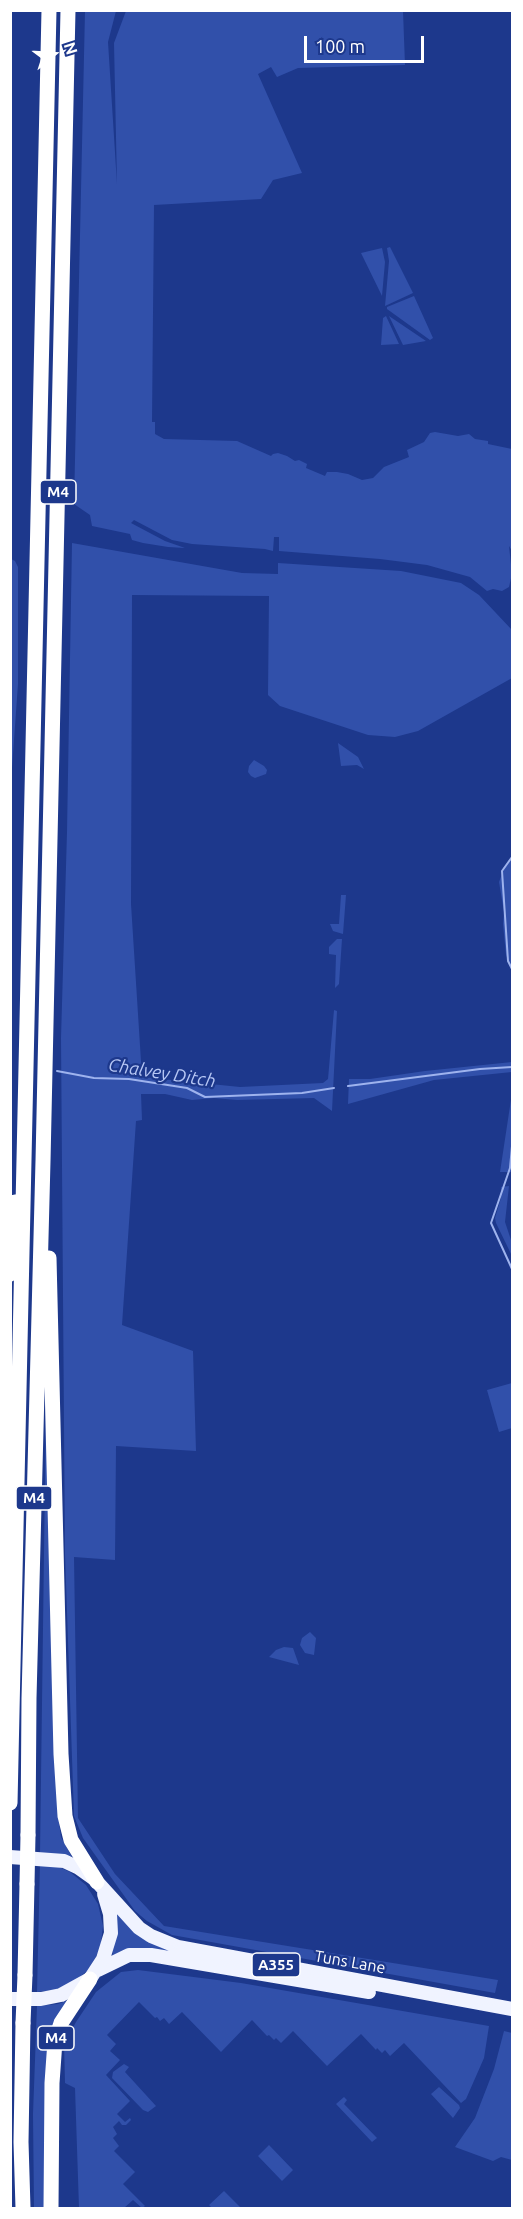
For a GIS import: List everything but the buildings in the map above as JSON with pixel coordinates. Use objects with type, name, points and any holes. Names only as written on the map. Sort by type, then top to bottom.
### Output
[{"type":"highway","name":"M4","points":[[10,1803],[50,10]]},
{"type":"highway","name":"M4","points":[[23,2208],[23,2023],[29,1698],[68,10]]},
{"type":"highway","name":"M4","points":[[10,1274],[14,1208],[24,1141]]},
{"type":"highway","name":"M4","points":[[43,1161],[49,1263],[61,1754],[65,1816],[71,1840],[98,1883]]},
{"type":"highway","name":"M4","points":[[51,2208],[54,2041],[61,2023],[94,1975]]},
{"type":"main road","name":"Tuns Lane","points":[[10,1857],[64,1861],[79,1868],[98,1883],[139,1928],[165,1943],[474,2006]]},
{"type":"main road","points":[[94,1975],[107,1949],[111,1929],[106,1900],[98,1883]]},
{"type":"main road","name":"Tuns Lane","points":[[10,1998],[41,1999],[61,1995],[119,1958],[129,1955],[151,1955],[474,2006]]},
{"type":"main road","name":"A355","points":[[474,2006],[513,2009]]},
{"type":"main road","name":"A355","points":[[474,2006],[513,2018]]},
{"type":"shaded area","points":[[85,11],[116,11],[108,42],[117,184],[114,43],[126,11],[403,11],[405,65],[298,68],[277,77],[271,67],[258,74],[302,173],[273,180],[261,199],[154,205],[152,422],[155,422],[155,434],[164,439],[237,441],[271,456],[278,453],[295,461],[299,460],[307,464],[306,468],[325,476],[327,472],[337,472],[362,480],[373,478],[384,467],[409,457],[407,450],[424,442],[430,433],[458,436],[469,434],[475,439],[488,441],[488,444],[512,449],[512,551],[509,546],[512,574],[509,587],[502,591],[493,589],[487,591],[470,577],[427,565],[279,551],[279,537],[274,537],[273,551],[192,544],[172,540],[134,520],[131,523],[165,541],[185,548],[143,543],[132,540],[130,534],[92,526],[90,515],[74,504]]},
{"type":"shaded area","points":[[390,247],[413,293],[385,306],[389,261],[387,248]]},
{"type":"shaded area","points":[[382,248],[385,262],[382,296],[361,253]]},
{"type":"shaded area","points":[[414,296],[433,338],[430,340],[387,309],[387,307]]},
{"type":"shaded area","points":[[386,316],[399,344],[381,345],[383,318]]},
{"type":"shaded area","points":[[389,316],[426,341],[403,345]]},
{"type":"shaded area","points":[[72,543],[242,573],[278,574],[278,563],[401,571],[461,583],[479,595],[512,630],[512,678],[418,731],[395,737],[368,735],[280,706],[268,695],[269,596],[132,595],[131,904],[142,1077],[240,1087],[323,1083],[328,1079],[334,1010],[337,1011],[332,1111],[314,1098],[192,1100],[165,1094],[141,1094],[142,1120],[136,1121],[122,1325],[193,1351],[196,1451],[116,1446],[115,1560],[74,1557],[78,1818],[115,1874],[164,1926],[498,1980],[495,1993],[172,1935],[147,1921],[135,1911],[83,1838],[74,1816],[65,1554],[61,1038]]},
{"type":"shaded area","points":[[11,559],[18,567],[18,684],[11,782]]},
{"type":"shaded area","points":[[338,743],[358,757],[364,769],[357,765],[341,766]]},
{"type":"shaded area","points":[[254,760],[264,766],[267,770],[266,774],[255,778],[251,776],[248,772],[249,766]]},
{"type":"shaded area","points":[[512,857],[512,970],[506,955],[504,912],[499,882],[505,866]]},
{"type":"shaded area","points":[[341,895],[346,895],[343,934],[333,931],[330,924],[339,924]]},
{"type":"shaded area","points":[[337,939],[342,939],[339,984],[335,988],[336,955],[329,954],[329,947]]},
{"type":"shaded area","points":[[512,1062],[512,1072],[434,1080],[348,1104],[349,1079],[370,1079]]},
{"type":"shaded area","points":[[512,1093],[512,1172],[500,1172]]},
{"type":"shaded area","points":[[509,1186],[505,1222],[512,1243],[512,1256],[495,1218],[501,1198],[501,1187]]},
{"type":"shaded area","points":[[512,1383],[512,1428],[499,1432],[487,1390]]},
{"type":"shaded area","points":[[46,1402],[58,1816],[61,1837],[73,1859],[40,1853]]},
{"type":"shaded area","points":[[310,1632],[316,1638],[314,1655],[305,1653],[300,1645],[302,1638]]},
{"type":"shaded area","points":[[284,1647],[293,1648],[299,1665],[269,1657],[276,1650]]},
{"type":"shaded area","points":[[40,1864],[59,1867],[70,1872],[86,1885],[98,1904],[103,1926],[100,1950],[87,1971],[56,1990],[37,1992]]},
{"type":"shaded area","points":[[115,1912],[176,1950],[174,1955],[132,1949],[112,1956],[117,1927]]},
{"type":"shaded area","points":[[138,1970],[241,1983],[489,2026],[484,2058],[466,2099],[461,2103],[404,2043],[390,2056],[385,2050],[382,2053],[377,2048],[376,2050],[361,2034],[327,2066],[293,2031],[281,2043],[276,2038],[274,2040],[269,2035],[267,2036],[252,2020],[221,2052],[182,2012],[169,2024],[164,2018],[160,2021],[157,2017],[155,2018],[139,2002],[107,2035],[116,2044],[110,2051],[120,2060],[106,2075],[130,2101],[117,2114],[125,2122],[130,2118],[131,2120],[126,2125],[122,2125],[119,2121],[113,2127],[117,2134],[113,2138],[119,2146],[114,2151],[135,2172],[123,2184],[145,2206],[142,2208],[133,2200],[124,2208],[79,2208],[75,2088],[65,2083],[64,2044],[96,1992],[121,1972]]},
{"type":"shaded area","points":[[69,2000],[64,2008],[46,2208],[34,2208],[33,2114],[37,2006],[58,2004]]},
{"type":"shaded area","points":[[504,2031],[512,2033],[512,2160],[501,2157],[493,2161],[455,2147],[475,2118],[494,2069]]},
{"type":"shaded area","points":[[124,2064],[129,2067],[125,2072],[156,2106],[148,2112],[143,2110],[112,2078],[113,2072]]},
{"type":"shaded area","points":[[439,2087],[459,2105],[460,2108],[453,2118],[431,2094]]},
{"type":"shaded area","points":[[344,2097],[347,2100],[344,2104],[377,2138],[372,2142],[336,2104]]},
{"type":"shaded area","points":[[269,2145],[293,2170],[282,2181],[258,2156]]},
{"type":"shaded area","points":[[224,2191],[241,2208],[212,2208],[209,2205]]},
{"type":"waterway","points":[[512,857],[502,871],[508,961],[512,969]]},
{"type":"waterway","name":"Chalvey Ditch","points":[[348,1086],[512,1067]]},
{"type":"waterway","name":"Chalvey Ditch","points":[[57,1071],[94,1078],[129,1079],[187,1088],[205,1097],[302,1093],[334,1088]]},
{"type":"waterway","points":[[512,1146],[510,1168],[491,1223],[512,1269]]}]
